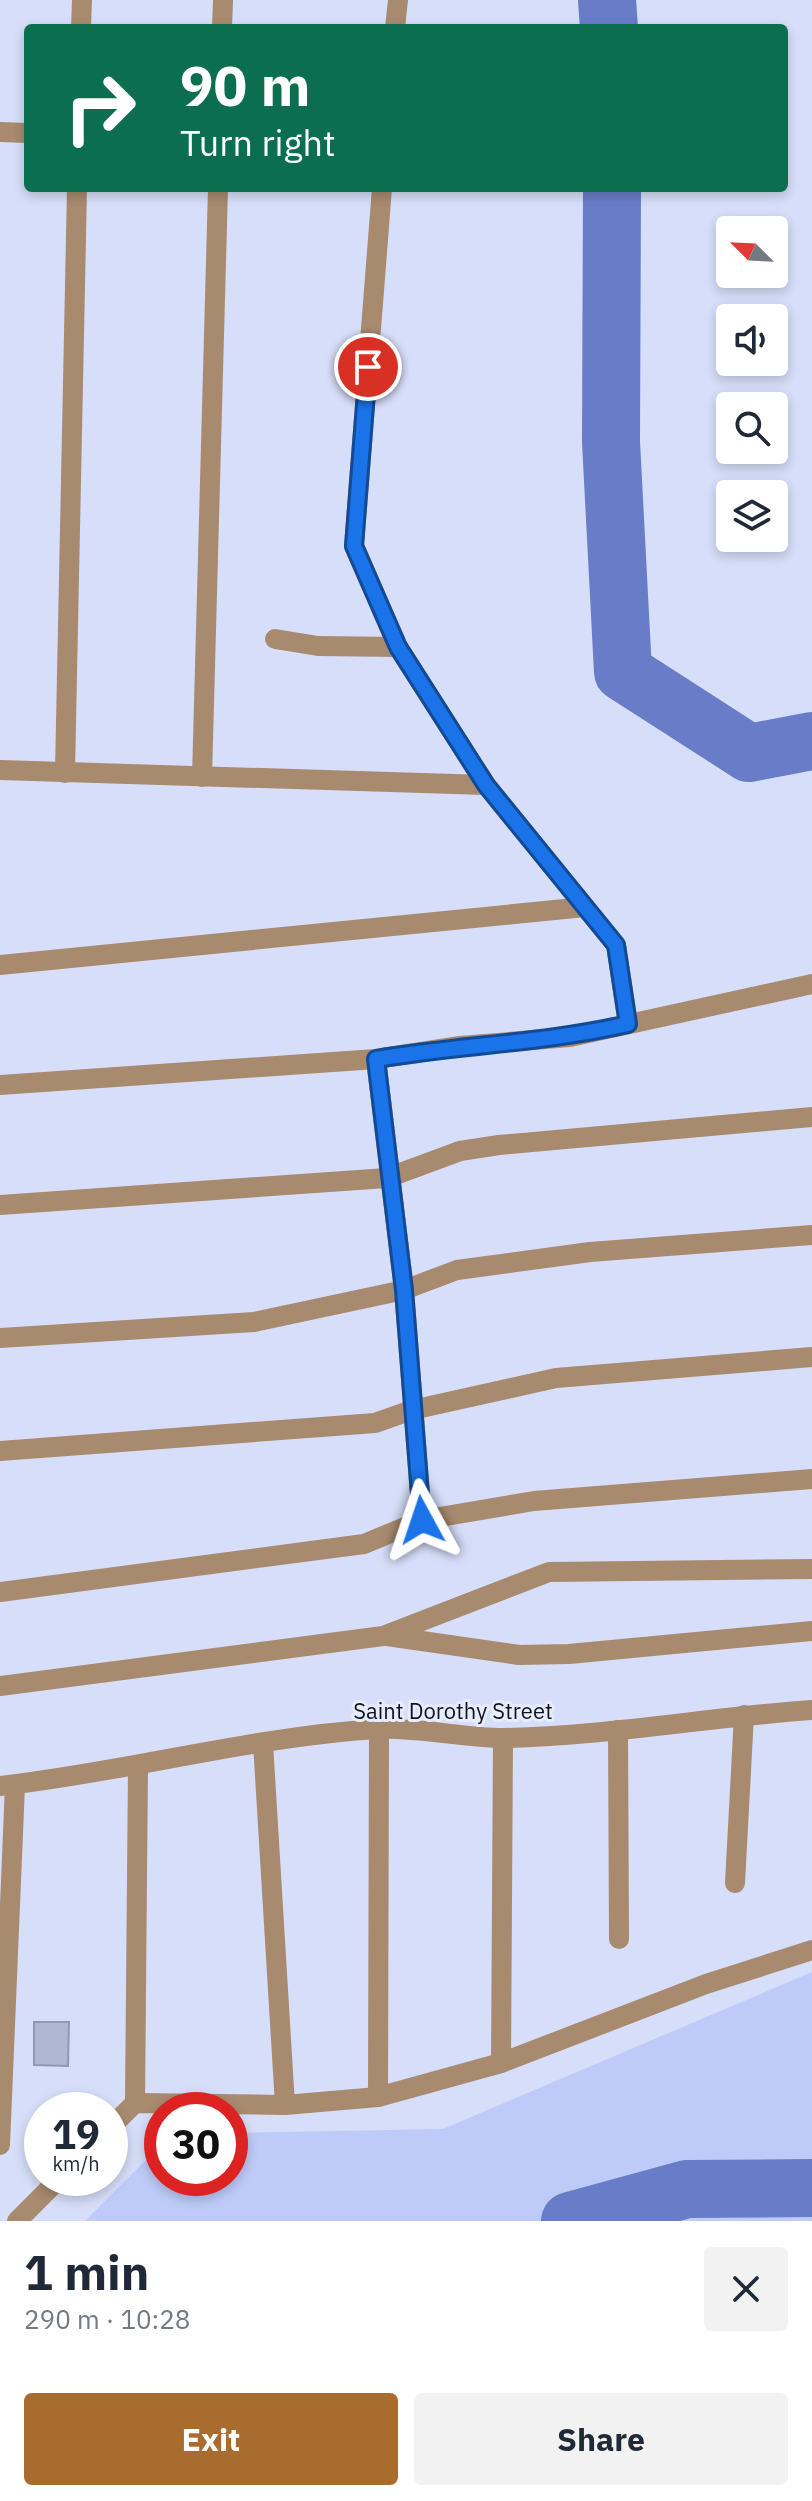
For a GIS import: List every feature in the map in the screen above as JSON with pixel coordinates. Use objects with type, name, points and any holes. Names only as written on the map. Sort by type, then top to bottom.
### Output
[{"type":"street","points":[[81,24],[82,0]]},
{"type":"street","points":[[222,24],[223,0]]},
{"type":"street","points":[[395,24],[398,0]]},
{"type":"street","points":[[0,132],[24,133]]},
{"type":"street","points":[[65,773],[77,192]]},
{"type":"street","points":[[202,777],[218,192]]},
{"type":"street","points":[[382,192],[354,546],[398,647],[486,785],[616,945],[628,1024]]},
{"type":"street","points":[[275,639],[318,646],[398,647]]},
{"type":"street","points":[[0,770],[486,785]]},
{"type":"street","points":[[0,965],[585,907]]},
{"type":"street","points":[[0,1085],[376,1059],[460,1046],[570,1037],[812,984]]},
{"type":"street","points":[[376,1059],[404,1290],[422,1520]]},
{"type":"street","points":[[0,1205],[392,1175],[460,1151],[499,1145],[812,1117]]},
{"type":"street","points":[[0,1338],[254,1322],[404,1290],[457,1270],[508,1262],[812,1235]]},
{"type":"street","points":[[0,1451],[375,1423],[412,1410],[556,1378],[812,1357]]},
{"type":"street","points":[[0,1592],[364,1544],[422,1520],[534,1501],[812,1479]]},
{"type":"street","points":[[0,1686],[383,1636],[549,1572],[812,1569]]},
{"type":"street","points":[[383,1636],[519,1655],[569,1654],[812,1631]]},
{"type":"street","name":"Saint Dorothy Street","points":[[7,1786],[138,1767],[263,1743],[379,1729],[503,1738],[618,1730],[812,1710]]},
{"type":"street","points":[[735,1883],[744,1715]]},
{"type":"street","points":[[378,2097],[379,1729]]},
{"type":"street","points":[[618,1730],[619,1939]]},
{"type":"street","points":[[501,2063],[503,1738]]},
{"type":"street","points":[[263,1743],[285,2105]]},
{"type":"street","points":[[128,2110],[135,2103],[138,1767]]},
{"type":"street","points":[[0,2145],[7,1786]]},
{"type":"street","points":[[135,2103],[285,2105],[378,2097],[501,2063],[706,1984],[812,1950]]},
{"type":"street","points":[[17,2221],[42,2196]]},
{"type":"shaded area","points":[[812,1972],[812,2221],[85,2221],[110,2196],[128,2196],[128,2178],[144,2162],[144,2196],[248,2196],[248,2133],[443,2129]]},
{"type":"building","points":[[34,2022],[69,2022],[68,2066],[34,2065]]},
{"type":"waterway","points":[[607,0],[609,24]]},
{"type":"waterway","points":[[612,192],[611,442],[623,672],[749,753],[812,741]]},
{"type":"waterway","points":[[570,2221],[687,2189],[812,2188]]},
{"type":"route","points":[[368,367],[354,546],[398,647],[486,785],[616,945],[628,1024],[570,1037],[460,1046],[376,1059],[404,1290],[422,1520]]}]
